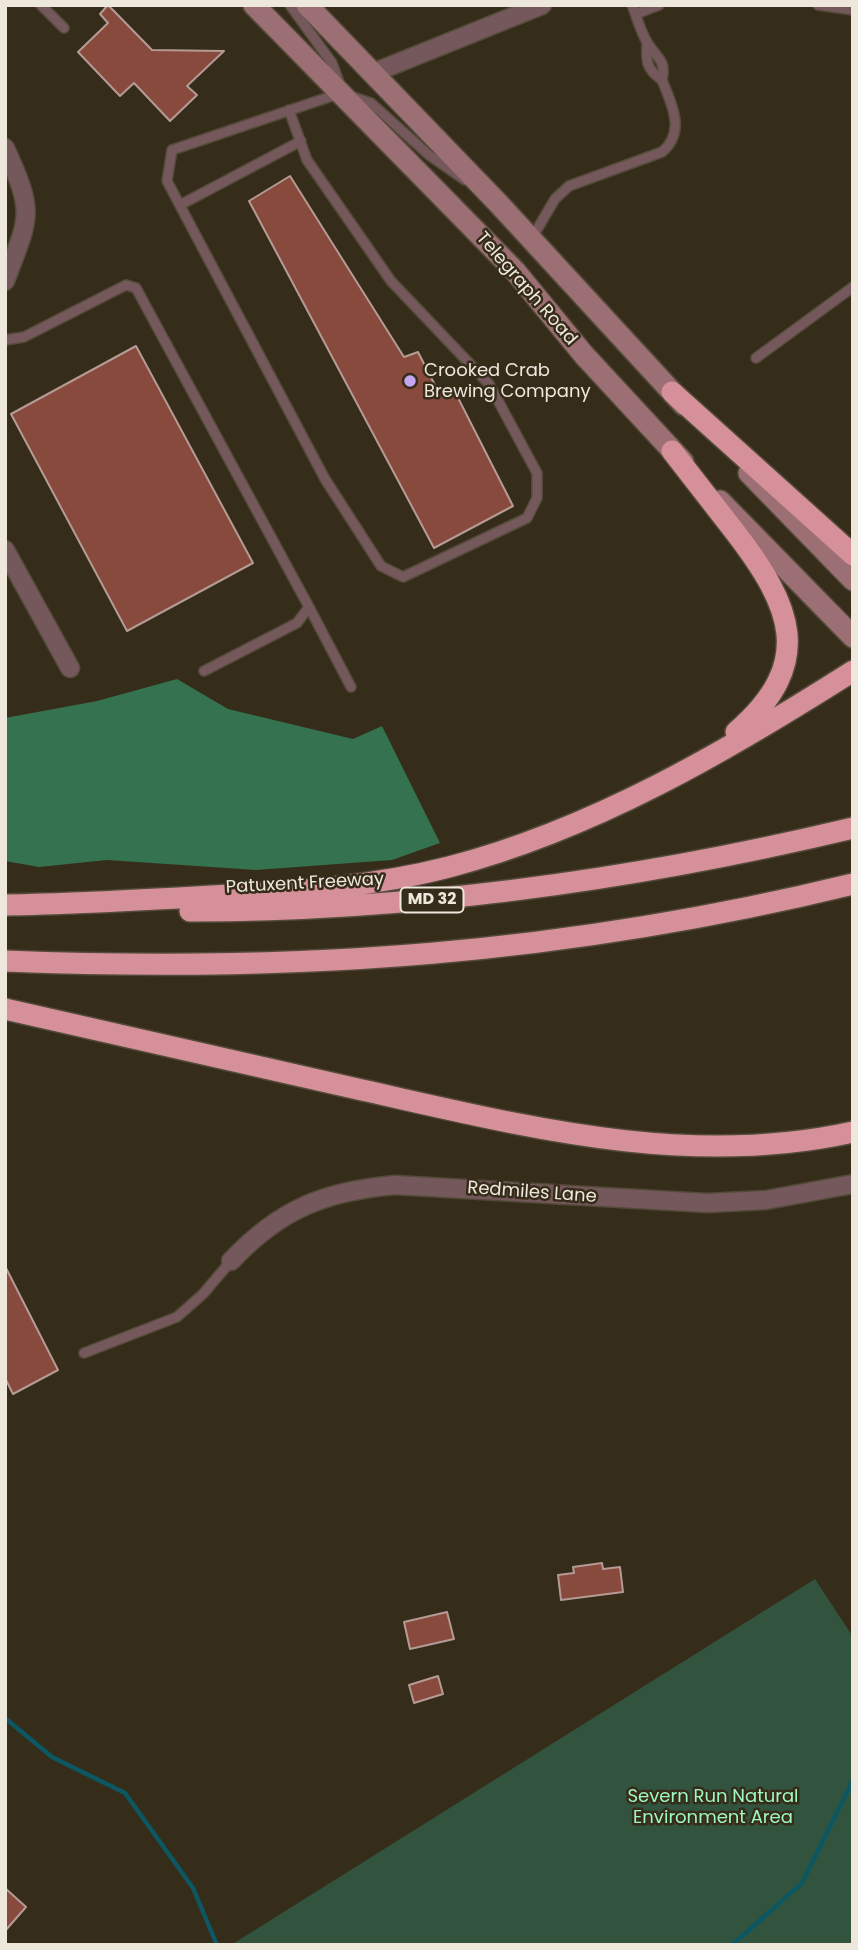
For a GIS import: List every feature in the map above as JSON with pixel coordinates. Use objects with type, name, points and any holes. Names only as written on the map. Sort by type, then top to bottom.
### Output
[{"type":"highway","points":[[672,392],[839,546],[853,555]]},
{"type":"highway","points":[[672,451],[774,586],[783,608],[788,636],[785,660],[768,699],[737,732],[689,768]]},
{"type":"highway","points":[[5,905],[105,904],[304,892],[379,882],[448,867],[503,850],[616,805],[783,715],[853,671]]},
{"type":"highway","name":"Patuxent Freeway","points":[[5,905],[106,911],[236,911],[304,910],[446,899],[660,870],[853,828]]},
{"type":"highway","points":[[5,961],[315,964],[450,954],[671,924],[853,884]]},
{"type":"highway","points":[[5,1009],[564,1135],[672,1146],[735,1146],[798,1141],[853,1132]]},
{"type":"main road","name":"Telegraph Road","points":[[254,5],[515,271],[584,355],[672,451],[853,637]]},
{"type":"main road","name":"Telegraph Road","points":[[307,5],[498,203],[672,392],[853,580]]},
{"type":"street","points":[[373,73],[513,10],[542,5]]},
{"type":"street","points":[[5,148],[24,189],[28,210],[5,281]]},
{"type":"street","points":[[5,550],[70,668]]},
{"type":"street","name":"Redmiles Lane","points":[[232,1261],[264,1229],[299,1208],[341,1191],[369,1187],[395,1185],[707,1203],[766,1200],[853,1184]]},
{"type":"lane","points":[[41,5],[64,28]]},
{"type":"lane","points":[[290,5],[332,63],[341,93]]},
{"type":"lane","points":[[531,240],[555,199],[569,186],[662,152],[671,145],[677,128],[662,80],[665,67],[661,57],[647,43],[634,10],[659,5]]},
{"type":"lane","points":[[818,5],[853,10]]},
{"type":"lane","points":[[647,43],[646,61],[650,72],[662,80]]},
{"type":"lane","points":[[289,110],[307,160],[391,281],[489,384],[537,473],[537,498],[527,518],[403,576],[381,566],[325,479],[167,181],[172,150],[289,110],[341,93],[371,103],[429,155],[498,203]]},
{"type":"lane","points":[[180,205],[301,141]]},
{"type":"lane","points":[[5,340],[24,337],[126,285],[136,288],[351,687]]},
{"type":"lane","points":[[755,358],[853,287]]},
{"type":"lane","points":[[204,671],[297,623],[309,607]]},
{"type":"lane","points":[[84,1353],[177,1317],[203,1294],[232,1261]]},
{"type":"green space","points":[[177,679],[228,709],[353,739],[382,726],[440,843],[392,860],[256,870],[107,860],[39,867],[5,861],[5,718],[97,701]]},
{"type":"green space","name":"Severn Run Natural Environment Area","points":[[815,1579],[853,1637],[853,1945],[231,1945]]},
{"type":"building","points":[[108,5],[152,50],[224,51],[187,86],[197,95],[170,121],[134,83],[120,96],[78,52],[108,23],[100,14]]},
{"type":"building","points":[[290,176],[404,357],[418,352],[439,393],[452,386],[513,506],[434,548],[249,201]]},
{"type":"building","points":[[136,346],[253,563],[127,631],[11,414]]},
{"type":"building","points":[[5,1266],[58,1370],[13,1394],[5,1378]]},
{"type":"building","points":[[602,1563],[603,1569],[620,1567],[623,1592],[561,1600],[558,1575],[574,1573],[573,1567]]},
{"type":"building","points":[[447,1612],[454,1639],[410,1649],[404,1622]]},
{"type":"building","points":[[438,1676],[443,1694],[414,1703],[409,1685]]},
{"type":"building","points":[[5,1888],[26,1907],[5,1931]]},
{"type":"waterway","points":[[5,1718],[52,1757],[125,1793],[193,1888],[217,1945]]},
{"type":"waterway","points":[[732,1945],[802,1883],[853,1780]]},
{"type":"place","name":"Crooked Crab Brewing Company","points":[[410,381]]}]
